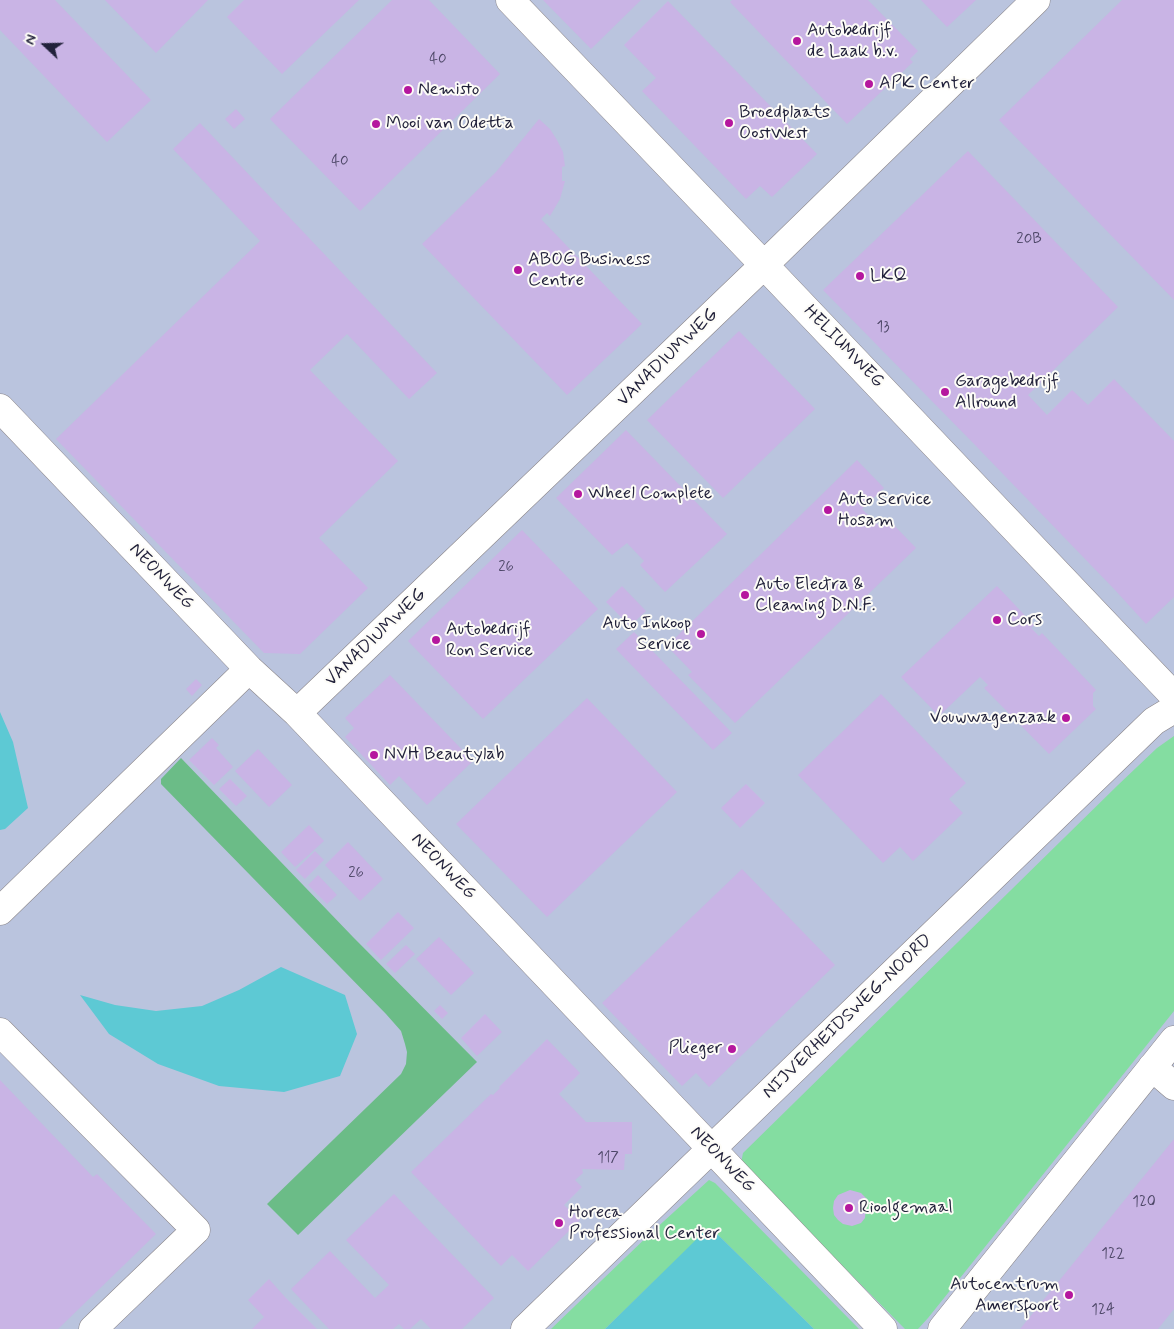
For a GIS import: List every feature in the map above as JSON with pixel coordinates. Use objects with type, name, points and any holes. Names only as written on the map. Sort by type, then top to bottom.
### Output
[{"type":"street","name":"HELIUMWEG","points":[[510,0],[1174,696]]},
{"type":"street","name":"VANADIUMWEG","points":[[298,713],[764,265],[1036,0]]},
{"type":"street","name":"NEONWEG","points":[[0,408],[249,669],[298,713],[883,1329]]},
{"type":"street","points":[[0,911],[249,669]]},
{"type":"street","name":"NIJVERHEIDSWEG-NOORD","points":[[525,1329],[1154,721],[1174,709]]},
{"type":"street","points":[[0,1032],[196,1230],[93,1329]]},
{"type":"street","points":[[942,1329],[1174,1040]]},
{"type":"street","points":[[1152,1067],[1174,1086]]},
{"type":"shaded area","points":[[0,0],[1174,0],[1174,1329],[0,1329]]},
{"type":"green space","points":[[1174,736],[1174,1011],[928,1318],[918,1329],[905,1329],[741,1163],[743,1153],[1118,785],[1157,748]]},
{"type":"green space","points":[[181,758],[353,937],[477,1062],[298,1235],[267,1204],[401,1074],[406,1064],[407,1052],[401,1031],[386,1014],[161,784],[161,779]]},
{"type":"green space","points":[[709,1180],[715,1183],[859,1329],[814,1329],[716,1233],[706,1231],[605,1329],[551,1329],[652,1232]]},
{"type":"water","points":[[0,712],[13,742],[28,808],[5,829],[0,830]]},
{"type":"water","points":[[281,967],[345,995],[357,1034],[340,1076],[284,1092],[219,1086],[158,1064],[109,1034],[80,995],[115,1005],[156,1011],[202,1006],[239,990]]},
{"type":"water","points":[[706,1230],[716,1233],[814,1329],[605,1329]]},
{"type":"building","points":[[0,0],[55,0],[151,100],[107,142],[0,30]]},
{"type":"building","points":[[105,0],[208,0],[156,53]]},
{"type":"building","points":[[244,0],[359,0],[282,74],[227,17]]},
{"type":"building","points":[[392,0],[429,0],[500,74],[360,211],[270,119]]},
{"type":"building","points":[[543,0],[641,0],[591,49]]},
{"type":"building","points":[[732,0],[868,0],[918,51],[910,59],[913,62],[847,124],[730,2]]},
{"type":"building","points":[[921,0],[976,0],[947,27]]},
{"type":"building","points":[[1122,0],[1174,0],[1174,300],[999,120]]},
{"type":"building","name":"Broedplaats OostWest","points":[[668,1],[817,154],[772,197],[760,186],[746,199],[642,91],[656,78],[624,45]]},
{"type":"building","points":[[236,109],[245,119],[234,129],[225,119]]},
{"type":"building","name":"ABOG Business Centre","points":[[539,119],[550,129],[557,140],[563,152],[565,166],[562,167],[562,181],[565,181],[560,199],[550,216],[547,213],[541,219],[642,324],[567,395],[422,244],[496,172]]},
{"type":"building","points":[[200,123],[437,373],[409,399],[347,334],[310,370],[398,461],[319,538],[368,588],[300,654],[264,653],[56,439],[260,241],[173,149]]},
{"type":"building","points":[[968,151],[1118,307],[1028,395],[1047,415],[1072,390],[1088,405],[1114,379],[1174,441],[1174,597],[1146,624],[976,446],[823,290]]},
{"type":"building","points":[[739,331],[815,409],[723,498],[647,420]]},
{"type":"building","points":[[626,430],[727,534],[665,592],[640,565],[644,561],[627,543],[612,555],[556,498]]},
{"type":"building","points":[[857,460],[884,488],[862,509],[881,528],[889,520],[916,548],[735,723],[688,675],[692,672],[667,646]]},
{"type":"building","points":[[522,530],[598,609],[483,719],[408,641]]},
{"type":"building","points":[[622,586],[646,611],[630,626],[606,602]]},
{"type":"building","points":[[997,586],[1034,625],[1031,628],[1039,636],[1042,633],[1096,690],[1093,693],[1093,706],[1096,709],[1049,754],[984,688],[988,685],[980,677],[939,716],[901,677]]},
{"type":"building","points":[[634,632],[732,733],[713,750],[616,649]]},
{"type":"building","points":[[390,675],[473,761],[427,805],[399,776],[390,785],[345,737],[354,728],[345,718]]},
{"type":"building","points":[[196,679],[202,685],[192,696],[186,689]]},
{"type":"building","points":[[881,694],[966,783],[949,799],[963,813],[913,861],[900,847],[883,863],[798,775]]},
{"type":"building","points":[[587,698],[677,792],[547,917],[456,824]]},
{"type":"building","points":[[212,738],[219,745],[216,748],[233,767],[214,785],[189,760]]},
{"type":"building","points":[[258,749],[292,785],[269,807],[235,771]]},
{"type":"building","points":[[230,779],[247,796],[236,806],[219,789]]},
{"type":"building","points":[[746,784],[765,803],[740,828],[721,808]]},
{"type":"building","points":[[309,825],[324,841],[295,867],[281,852]]},
{"type":"building","points":[[348,842],[383,879],[360,901],[325,865]]},
{"type":"building","points":[[315,851],[324,860],[305,879],[296,870]]},
{"type":"building","points":[[742,869],[835,965],[709,1087],[696,1073],[682,1086],[602,1003]]},
{"type":"building","points":[[318,875],[337,895],[327,904],[308,885]]},
{"type":"building","points":[[398,912],[414,928],[381,960],[366,944]]},
{"type":"building","points":[[439,937],[474,973],[451,995],[416,959]]},
{"type":"building","points":[[406,945],[415,954],[395,973],[386,964]]},
{"type":"building","points":[[440,1005],[448,1013],[442,1019],[434,1011]]},
{"type":"building","points":[[485,1014],[502,1032],[477,1056],[461,1038]]},
{"type":"building","points":[[547,1039],[580,1073],[559,1094],[586,1122],[632,1122],[632,1154],[625,1154],[624,1170],[582,1169],[583,1173],[575,1180],[582,1187],[564,1205],[580,1220],[528,1271],[512,1255],[501,1266],[411,1172],[491,1094],[493,1095]]},
{"type":"building","points":[[0,1080],[93,1177],[97,1174],[156,1234],[58,1329],[0,1329]]},
{"type":"building","points":[[1174,1139],[1174,1309],[1158,1329],[1020,1329]]},
{"type":"building","name":"Rioolgemaal","points":[[850,1190],[861,1193],[868,1203],[865,1218],[861,1223],[852,1226],[843,1224],[838,1220],[834,1215],[833,1208],[834,1201],[838,1195]]},
{"type":"building","points":[[394,1194],[494,1298],[462,1329],[431,1329],[421,1319],[410,1329],[404,1329],[399,1324],[393,1329],[329,1329],[291,1289],[330,1251],[375,1298],[389,1285],[346,1240]]},
{"type":"building","points":[[269,1279],[317,1329],[252,1329],[264,1317],[248,1300]]},
{"type":"place","name":"Autobedrijf de Laak b.v.","points":[[797,41]]},
{"type":"place","name":"APK Center","points":[[869,84]]},
{"type":"place","name":"Nemisto","points":[[408,90]]},
{"type":"place","name":"Broedplaats OostWest","points":[[729,123]]},
{"type":"place","name":"Mooi van Odetta","points":[[376,124]]},
{"type":"place","name":"ABOG Business Centre","points":[[518,270]]},
{"type":"place","name":"LKQ","points":[[860,276]]},
{"type":"place","name":"Garagebedrijf Allround","points":[[945,392]]},
{"type":"place","name":"Wheel Complete","points":[[578,494]]},
{"type":"place","name":"Auto Service Hosam","points":[[828,510]]},
{"type":"place","name":"Auto Electra & Cleaning D.N.F.","points":[[745,595]]},
{"type":"place","name":"Cors","points":[[997,620]]},
{"type":"place","name":"Auto Inkoop Service","points":[[701,634]]},
{"type":"place","name":"Autobedrijf Ron Service","points":[[436,640]]},
{"type":"place","name":"Vouwwagenzaak","points":[[1066,718]]},
{"type":"place","name":"NVH Beautylab","points":[[374,755]]},
{"type":"place","name":"Plieger","points":[[732,1049]]},
{"type":"place","name":"Rioolgemaal","points":[[849,1208]]},
{"type":"place","name":"Horeca Professional Center","points":[[559,1223]]},
{"type":"place","name":"Autocentrum Amersfoort","points":[[1069,1295]]}]
